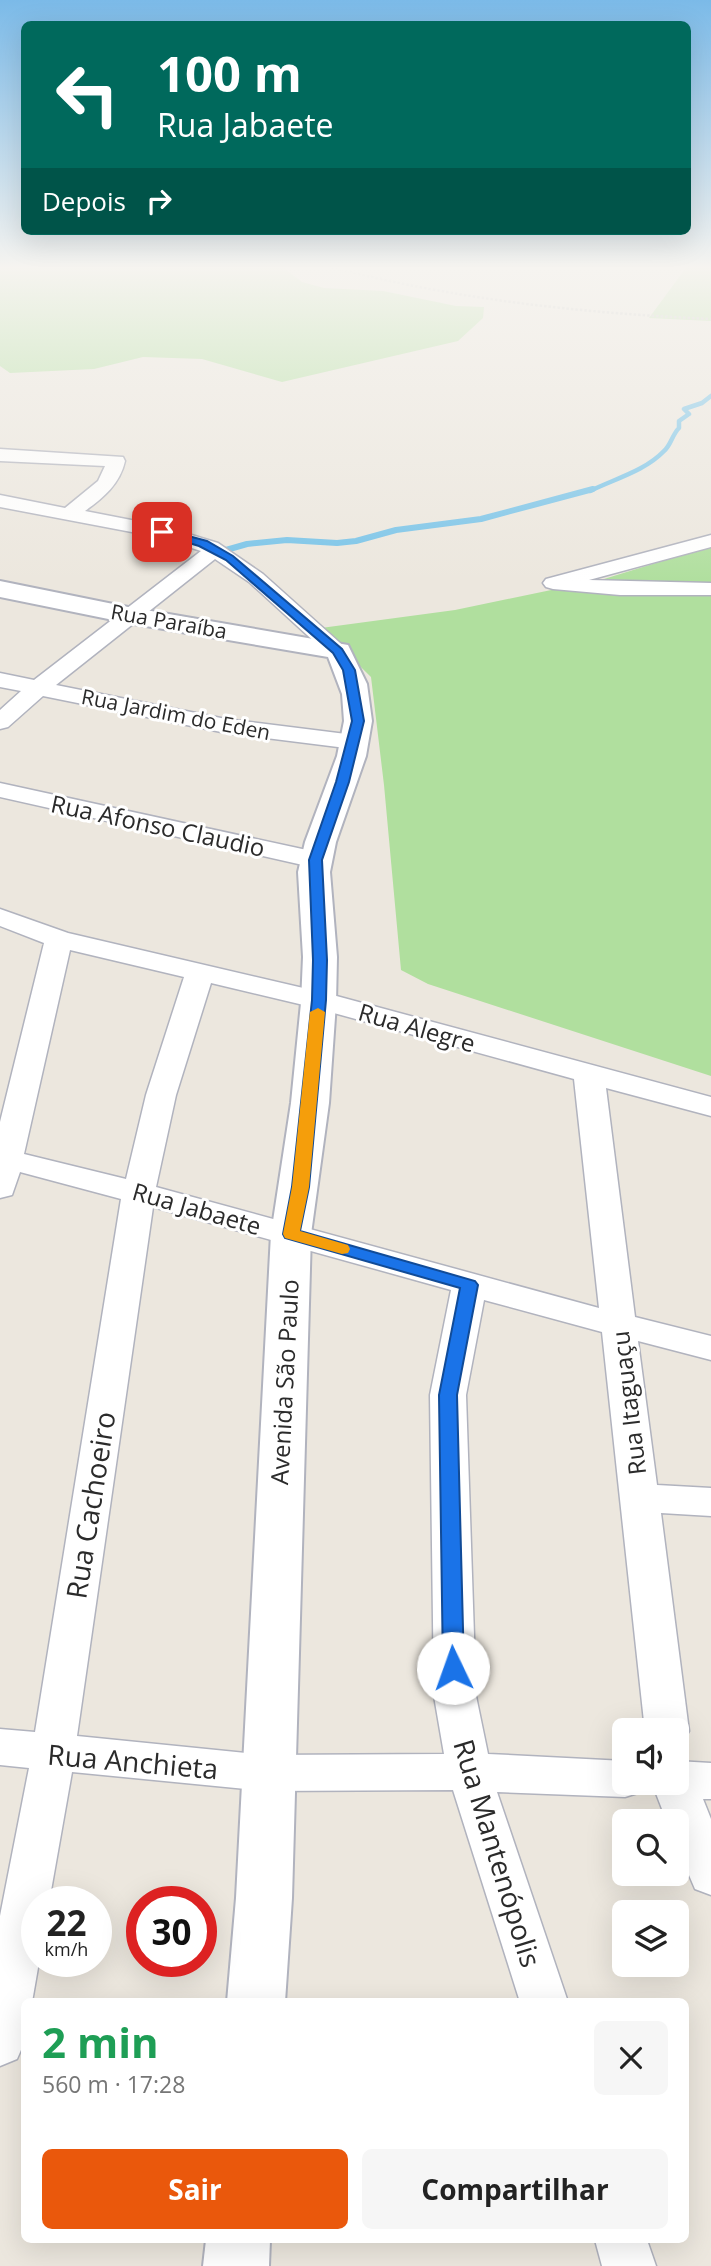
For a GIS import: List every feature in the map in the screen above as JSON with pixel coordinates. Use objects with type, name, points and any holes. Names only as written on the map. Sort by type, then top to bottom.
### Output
[{"type":"street","points":[[0,455],[116,461],[113,474],[104,484],[68,514]]},
{"type":"street","name":"Avenida São Paulo","points":[[0,501],[162,532],[215,550],[256,578],[338,651],[349,670],[355,696],[358,721],[354,742],[316,860],[319,1000],[300,1187],[291,1234],[264,1898],[256,1998]]},
{"type":"street","points":[[711,541],[553,583],[620,590],[711,589]]},
{"type":"street","points":[[0,722],[38,687],[128,615],[215,550]]},
{"type":"street","name":"Rua Paraíba","points":[[0,589],[128,615],[338,651]]},
{"type":"street","name":"Rua Jardim do Eden","points":[[0,680],[226,726],[354,742]]},
{"type":"street","name":"Rua Afonso Claudio","points":[[0,790],[316,860]]},
{"type":"street","name":"Rua Alegre","points":[[0,917],[60,939],[319,1000],[711,1107]]},
{"type":"street","points":[[4,1174],[60,939]]},
{"type":"street","name":"Rua Cachoeiro","points":[[0,2042],[52,1754],[139,1191],[161,1095],[200,972]]},
{"type":"street","name":"Rua Itaguaçu","points":[[589,1075],[665,1718]]},
{"type":"street","name":"Rua Jabaete","points":[[4,1174],[139,1191],[469,1285],[711,1348]]},
{"type":"street","name":"Rua Mantenópolis","points":[[469,1285],[448,1395],[455,1696],[469,1772],[543,1998]]},
{"type":"street","points":[[639,1498],[711,1502]]},
{"type":"street","name":"Rua Anchieta","points":[[0,1747],[267,1773],[469,1772],[612,1778]]},
{"type":"street","points":[[689,1781],[711,1782]]},
{"type":"street","points":[[681,1795],[711,1875]]},
{"type":"street","points":[[236,2266],[238,2243]]},
{"type":"street","points":[[622,2243],[629,2266]]},
{"type":"green space","points":[[7,371],[57,371],[10,373]]},
{"type":"green space","points":[[243,371],[330,371],[282,382]]},
{"type":"green space","points":[[711,546],[711,1076],[428,984],[401,970],[371,677],[321,628],[455,610],[604,579]]},
{"type":"waterway","points":[[590,491],[639,469],[656,458],[668,446],[679,428],[679,421],[689,414],[684,409],[702,403],[711,396]]},
{"type":"waterway","points":[[219,552],[247,544],[287,540],[337,543],[356,541],[396,530],[481,519],[593,489]]},
{"type":"slow traffic","points":[[318,1012],[300,1187],[291,1234],[342,1249]]},
{"type":"route","points":[[162,532],[211,547],[229,558],[256,578],[338,651],[349,670],[358,721],[342,782],[316,860],[319,1000],[300,1187],[291,1234],[469,1285],[448,1395],[453,1668]]}]
